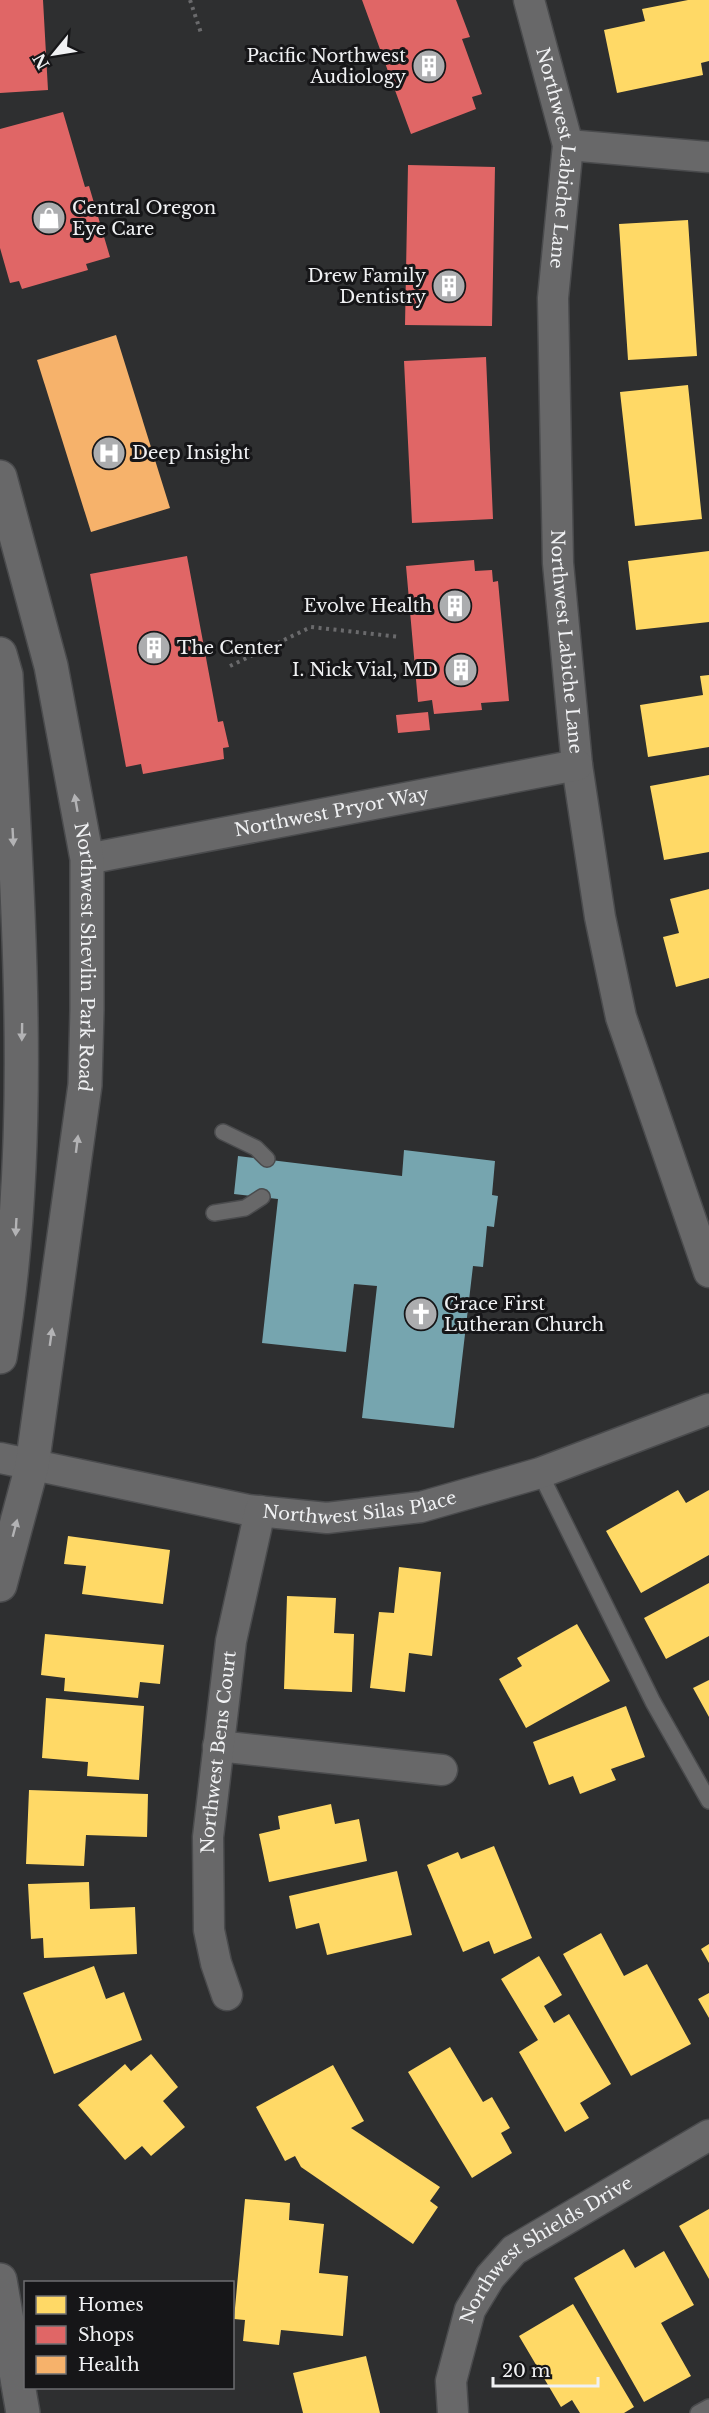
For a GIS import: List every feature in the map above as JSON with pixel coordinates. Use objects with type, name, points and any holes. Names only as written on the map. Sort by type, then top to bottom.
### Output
[{"type":"main road","name":"Northwest Shevlin Park Road","points":[[0,477],[51,666],[87,859],[85,1085],[32,1466],[0,1585]]},
{"type":"main road","points":[[0,654],[6,675],[22,1016],[21,1146],[13,1280],[0,1357]]},
{"type":"main road","points":[[0,2280],[23,2413]]},
{"type":"street","name":"Northwest Labiche Lane","points":[[529,0],[568,145],[553,310],[558,563],[577,765],[600,917],[621,1017],[709,1272]]},
{"type":"street","points":[[568,145],[709,157]]},
{"type":"street","name":"Northwest Pryor Way","points":[[87,859],[577,765]]},
{"type":"street","name":"Northwest Silas Place","points":[[0,1458],[260,1511],[327,1518],[421,1507],[540,1473],[709,1409]]},
{"type":"street","name":"Northwest Bens Court","points":[[227,1995],[216,1963],[209,1930],[208,1837],[231,1641],[260,1511]]},
{"type":"street","points":[[218,1746],[442,1770]]},
{"type":"street","name":"Northwest Shields Drive","points":[[453,2413],[451,2381],[470,2310],[490,2277],[514,2250],[709,2134]]},
{"type":"lane","points":[[223,1132],[256,1148],[267,1160]]},
{"type":"lane","points":[[214,1213],[245,1208],[262,1197]]},
{"type":"lane","points":[[540,1473],[653,1702],[709,1801]]},
{"type":"lane","points":[[699,2413],[709,2407]]},
{"type":"path","points":[[190,0],[201,33]]},
{"type":"path","points":[[230,666],[312,627],[400,637]]},
{"type":"building: Homes","points":[[688,0],[709,0],[709,61],[701,63],[703,75],[617,93],[604,30],[645,21],[642,9]]},
{"type":"building: Homes","points":[[688,220],[697,356],[628,360],[619,224]]},
{"type":"building: Homes","points":[[688,385],[702,519],[635,526],[620,392]]},
{"type":"building: Homes","points":[[709,551],[709,622],[636,630],[628,561]]},
{"type":"building: Homes","points":[[709,675],[709,747],[648,757],[640,705],[703,695],[700,676]]},
{"type":"building: Homes","points":[[709,775],[709,852],[664,860],[650,786]]},
{"type":"building: Homes","points":[[709,889],[709,978],[676,987],[663,937],[679,933],[670,899]]},
{"type":"building: Homes","points":[[678,1490],[686,1503],[709,1490],[709,1555],[641,1593],[606,1531]]},
{"type":"building: Homes","points":[[68,1536],[170,1550],[163,1604],[82,1594],[86,1566],[64,1564]]},
{"type":"building: Homes","points":[[399,1567],[441,1572],[432,1656],[409,1653],[405,1692],[370,1688],[379,1612],[394,1613]]},
{"type":"building: Homes","points":[[709,1583],[709,1636],[666,1659],[644,1618]]},
{"type":"building: Homes","points":[[287,1596],[336,1598],[334,1633],[354,1634],[352,1692],[284,1689]]},
{"type":"building: Homes","points":[[577,1624],[610,1681],[526,1728],[499,1679],[522,1666],[517,1658]]},
{"type":"building: Homes","points":[[45,1634],[164,1645],[160,1684],[140,1682],[138,1698],[64,1691],[65,1678],[41,1675]]},
{"type":"building: Homes","points":[[709,1680],[709,1717],[693,1688]]},
{"type":"building: Homes","points":[[46,1698],[144,1706],[139,1780],[87,1776],[88,1762],[42,1758]]},
{"type":"building: Homes","points":[[626,1706],[645,1757],[611,1769],[616,1780],[580,1794],[573,1776],[549,1785],[533,1742]]},
{"type":"building: Homes","points":[[29,1790],[148,1794],[147,1837],[86,1835],[84,1866],[26,1864]]},
{"type":"building: Homes","points":[[331,1804],[335,1824],[359,1819],[367,1861],[269,1882],[259,1834],[280,1829],[278,1816]]},
{"type":"building: Homes","points":[[494,1846],[532,1938],[494,1954],[489,1941],[463,1952],[427,1865],[458,1852],[461,1859]]},
{"type":"building: Homes","points":[[397,1871],[412,1935],[327,1955],[319,1923],[296,1929],[289,1896]]},
{"type":"building: Homes","points":[[89,1882],[90,1909],[135,1907],[137,1954],[44,1958],[43,1938],[31,1939],[28,1884]]},
{"type":"building: Homes","points":[[601,1933],[624,1976],[647,1964],[691,2044],[631,2076],[563,1954]]},
{"type":"building: Homes","points":[[709,1944],[709,1963],[701,1949]]},
{"type":"building: Homes","points":[[539,1956],[562,1995],[544,2006],[554,2023],[569,2014],[611,2084],[580,2103],[589,2118],[565,2132],[519,2052],[538,2040],[501,1979]]},
{"type":"building: Homes","points":[[94,1966],[106,1999],[124,1992],[142,2040],[54,2074],[23,1993]]},
{"type":"building: Homes","points":[[709,1993],[709,2018],[698,1999]]},
{"type":"building: Homes","points":[[450,2047],[483,2102],[492,2097],[510,2128],[501,2133],[512,2153],[472,2178],[408,2072]]},
{"type":"building: Homes","points":[[151,2054],[178,2087],[163,2101],[185,2127],[151,2156],[142,2146],[125,2160],[78,2105],[125,2064],[131,2071]]},
{"type":"building: Homes","points":[[333,2065],[364,2121],[351,2128],[440,2187],[430,2201],[438,2207],[413,2244],[301,2167],[295,2156],[285,2161],[256,2107]]},
{"type":"building: Homes","points":[[245,2199],[290,2203],[289,2220],[324,2224],[319,2273],[348,2276],[343,2336],[281,2330],[279,2345],[243,2341],[245,2320],[234,2319]]},
{"type":"building: Homes","points":[[709,2209],[709,2279],[679,2226]]},
{"type":"building: Homes","points":[[624,2249],[635,2268],[664,2251],[694,2305],[661,2323],[691,2376],[644,2402],[574,2278]]},
{"type":"building: Homes","points":[[573,2304],[634,2407],[624,2413],[580,2413],[572,2400],[561,2407],[519,2336]]},
{"type":"building: Homes","points":[[366,2356],[380,2413],[303,2413],[293,2373]]},
{"type":"building: Shops","points":[[0,0],[43,0],[48,90],[0,93]]},
{"type":"building: Shops","name":"Pacific Northwest Audiology","points":[[362,0],[456,0],[470,37],[462,39],[482,94],[472,97],[476,109],[411,134]]},
{"type":"building: Shops","name":"Central Oregon Eye Care","points":[[63,112],[85,187],[89,186],[110,257],[86,264],[88,270],[22,289],[19,281],[10,283],[0,248],[0,129]]},
{"type":"building: Shops","points":[[408,165],[495,167],[492,326],[405,325]]},
{"type":"building: Shops","points":[[486,357],[493,519],[412,523],[404,361]]},
{"type":"building: Shops","name":"The Center","points":[[187,556],[218,722],[223,721],[229,747],[223,748],[224,759],[143,774],[141,764],[126,767],[90,574]]},
{"type":"building: Shops","points":[[474,560],[475,571],[492,570],[493,582],[498,581],[509,701],[481,703],[482,710],[434,714],[432,700],[418,702],[406,566]]},
{"type":"building: Shops","points":[[428,712],[430,730],[398,733],[396,715]]},
{"type":"building: Health","points":[[116,335],[170,508],[91,532],[37,360]]},
{"type":"building: Public","name":"Grace First Lutheran Church","points":[[404,1150],[495,1161],[492,1195],[498,1196],[494,1227],[487,1226],[483,1267],[473,1266],[454,1428],[362,1418],[377,1286],[354,1284],[346,1352],[262,1343],[278,1199],[234,1194],[238,1156],[402,1176]]},
{"type":"place","name":"Pacific Northwest Audiology","points":[[429,66]]},
{"type":"place","name":"Central Oregon Eye Care","points":[[49,218]]},
{"type":"place","name":"Drew Family Dentistry","points":[[449,286]]},
{"type":"place","name":"Deep Insight","points":[[109,453]]},
{"type":"place","name":"Evolve Health","points":[[455,606]]},
{"type":"place","name":"The Center","points":[[154,648]]},
{"type":"place","name":"I. Nick Vial, MD","points":[[461,670]]},
{"type":"place","name":"Grace First Lutheran Church","points":[[421,1314]]}]
